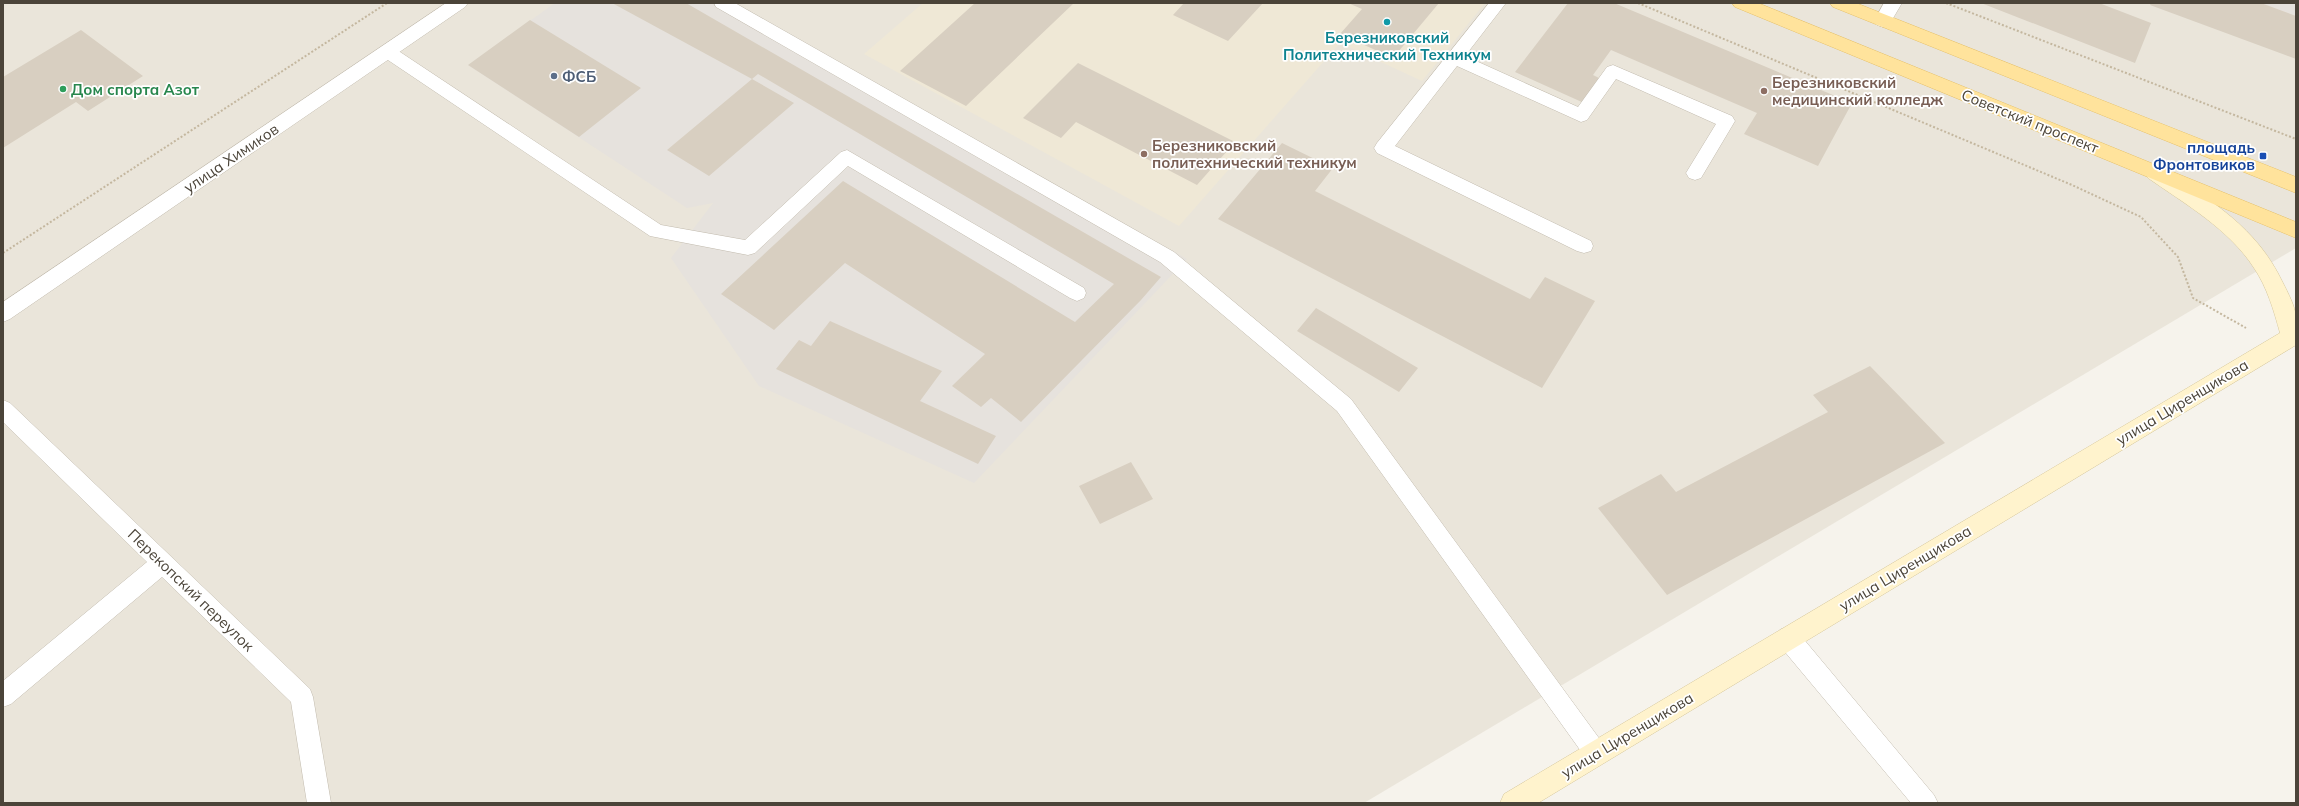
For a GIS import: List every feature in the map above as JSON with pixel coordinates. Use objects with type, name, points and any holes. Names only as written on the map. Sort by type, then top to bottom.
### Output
[{"type":"main road","name":"Советский проспект","points":[[1742,3],[2296,230]]},
{"type":"main road","points":[[1838,3],[2296,185]]},
{"type":"street","name":"улица Химиков","points":[[3,313],[459,3]]},
{"type":"street","points":[[1883,21],[1893,3]]},
{"type":"street","points":[[2152,171],[2223,221],[2248,244],[2272,280],[2285,312],[2288,338]]},
{"type":"street","name":"улица Циренщикова","points":[[1513,803],[2288,338]]},
{"type":"lane","points":[[722,3],[1167,257],[1344,405],[1596,753]]},
{"type":"lane","points":[[1498,3],[1383,148],[1584,246]]},
{"type":"lane","points":[[388,52],[656,231],[748,248],[847,157],[1077,293]]},
{"type":"lane","points":[[1454,58],[1581,116],[1612,71],[1726,121],[1695,173]]},
{"type":"lane","name":"Перекопский переулок","points":[[3,408],[302,697],[319,803]]},
{"type":"lane","points":[[3,696],[164,563]]},
{"type":"lane","points":[[1788,638],[1926,803]]},
{"type":"path","points":[[3,254],[387,3]]},
{"type":"path","points":[[1638,3],[2072,185],[2141,217],[2178,257],[2193,298],[2288,338]]},
{"type":"path","points":[[1946,3],[2296,139]]},
{"type":"shaded area","points":[[3,3],[2296,3],[2296,248],[1364,803],[3,803]]},
{"type":"shaded area","points":[[555,3],[735,3],[1187,259],[974,483],[759,386],[671,258],[713,203],[687,208],[468,65]]},
{"type":"shaded area","name":"Березниковский политехнический техникум","points":[[923,3],[1485,3],[1422,81],[1340,43],[1179,226],[864,54]]},
{"type":"shaded area","points":[[2261,3],[2296,3],[2296,16]]},
{"type":"building","points":[[612,3],[686,3],[1161,277],[1141,300],[1021,422],[991,398],[981,407],[952,386],[985,354],[845,263],[774,330],[721,294],[843,181],[1075,322],[1114,284],[758,74],[752,79]]},
{"type":"building","points":[[975,3],[1074,3],[966,106],[900,71]]},
{"type":"building","name":"Березниковский Политехнический Техникум","points":[[1184,3],[1263,3],[1228,41],[1173,15]]},
{"type":"building","name":"Березниковский Политехнический Техникум","points":[[1348,3],[1439,3],[1393,58],[1340,34],[1362,9]]},
{"type":"building","name":"Березниковский медицинский колледж","points":[[1568,3],[1614,3],[1852,103],[1818,166],[1744,134],[1757,113],[1611,50],[1593,75],[1601,79],[1584,103],[1515,72]]},
{"type":"building","points":[[1981,3],[2099,3],[2151,23],[2135,63]]},
{"type":"building","points":[[2151,3],[2261,3],[2296,16],[2296,59],[2150,5]]},
{"type":"building","name":"ФСБ","points":[[530,20],[641,88],[579,137],[468,65]]},
{"type":"building","name":"Дом спорта Азот","points":[[81,30],[143,76],[88,111],[76,102],[3,148],[3,77]]},
{"type":"building","points":[[1078,63],[1235,142],[1197,185],[1076,122],[1061,138],[1023,118]]},
{"type":"building","points":[[752,79],[794,103],[709,176],[667,150]]},
{"type":"building","points":[[1282,143],[1333,168],[1315,191],[1530,299],[1545,277],[1595,301],[1542,388],[1218,219]]},
{"type":"building","points":[[1316,308],[1418,368],[1399,392],[1297,331]]},
{"type":"building","points":[[830,321],[942,371],[920,401],[996,436],[978,464],[776,369],[799,340],[811,346]]},
{"type":"building","points":[[1870,366],[1945,443],[1667,595],[1598,508],[1661,474],[1676,492],[1828,412],[1813,395]]},
{"type":"building","points":[[1131,462],[1153,499],[1100,524],[1079,486]]},
{"type":"place","name":"Березниковский Политехнический Техникум","points":[[1387,22]]},
{"type":"place","name":"ФСБ","points":[[554,76]]},
{"type":"place","name":"Дом спорта Азот","points":[[63,89]]},
{"type":"place","name":"Березниковский медицинский колледж","points":[[1764,91]]},
{"type":"place","name":"Березниковский политехнический техникум","points":[[1144,154]]},
{"type":"place","name":"площадь Фронтовиков","points":[[2263,156]]}]
